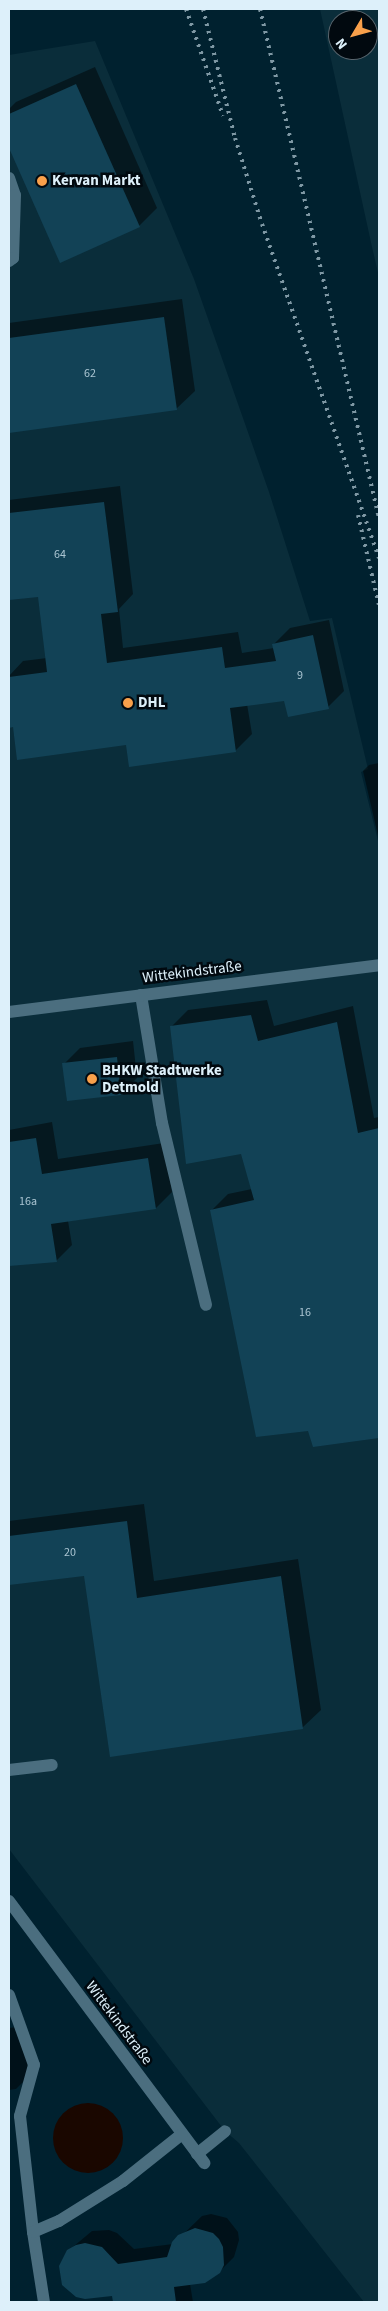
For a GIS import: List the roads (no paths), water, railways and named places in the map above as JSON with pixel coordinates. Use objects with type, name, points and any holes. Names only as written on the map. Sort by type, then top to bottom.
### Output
[{"type":"street","points":[[9,178],[15,195],[13,258],[9,261]]},
{"type":"street","name":"Wittekindstraße","points":[[9,1012],[379,965]]},
{"type":"street","points":[[141,995],[162,1123],[206,1305]]},
{"type":"street","points":[[9,1770],[52,1765]]},
{"type":"street","name":"Wittekindstraße","points":[[9,1901],[200,2158],[225,2132]]},
{"type":"street","points":[[9,1995],[34,2065],[20,2116],[33,2232],[44,2302]]},
{"type":"street","points":[[33,2232],[59,2221],[123,2181],[182,2134]]},
{"type":"railway","points":[[186,9],[223,116]]},
{"type":"railway","points":[[203,9],[235,138],[262,224],[379,558]]},
{"type":"railway","points":[[260,9],[379,518]]},
{"type":"railway","points":[[358,515],[379,605]]},
{"type":"place","name":"Kervan Markt","points":[[42,181]]},
{"type":"place","name":"DHL","points":[[128,703]]},
{"type":"place","name":"BHKW Stadtwerke Detmold","points":[[92,1079]]}]
